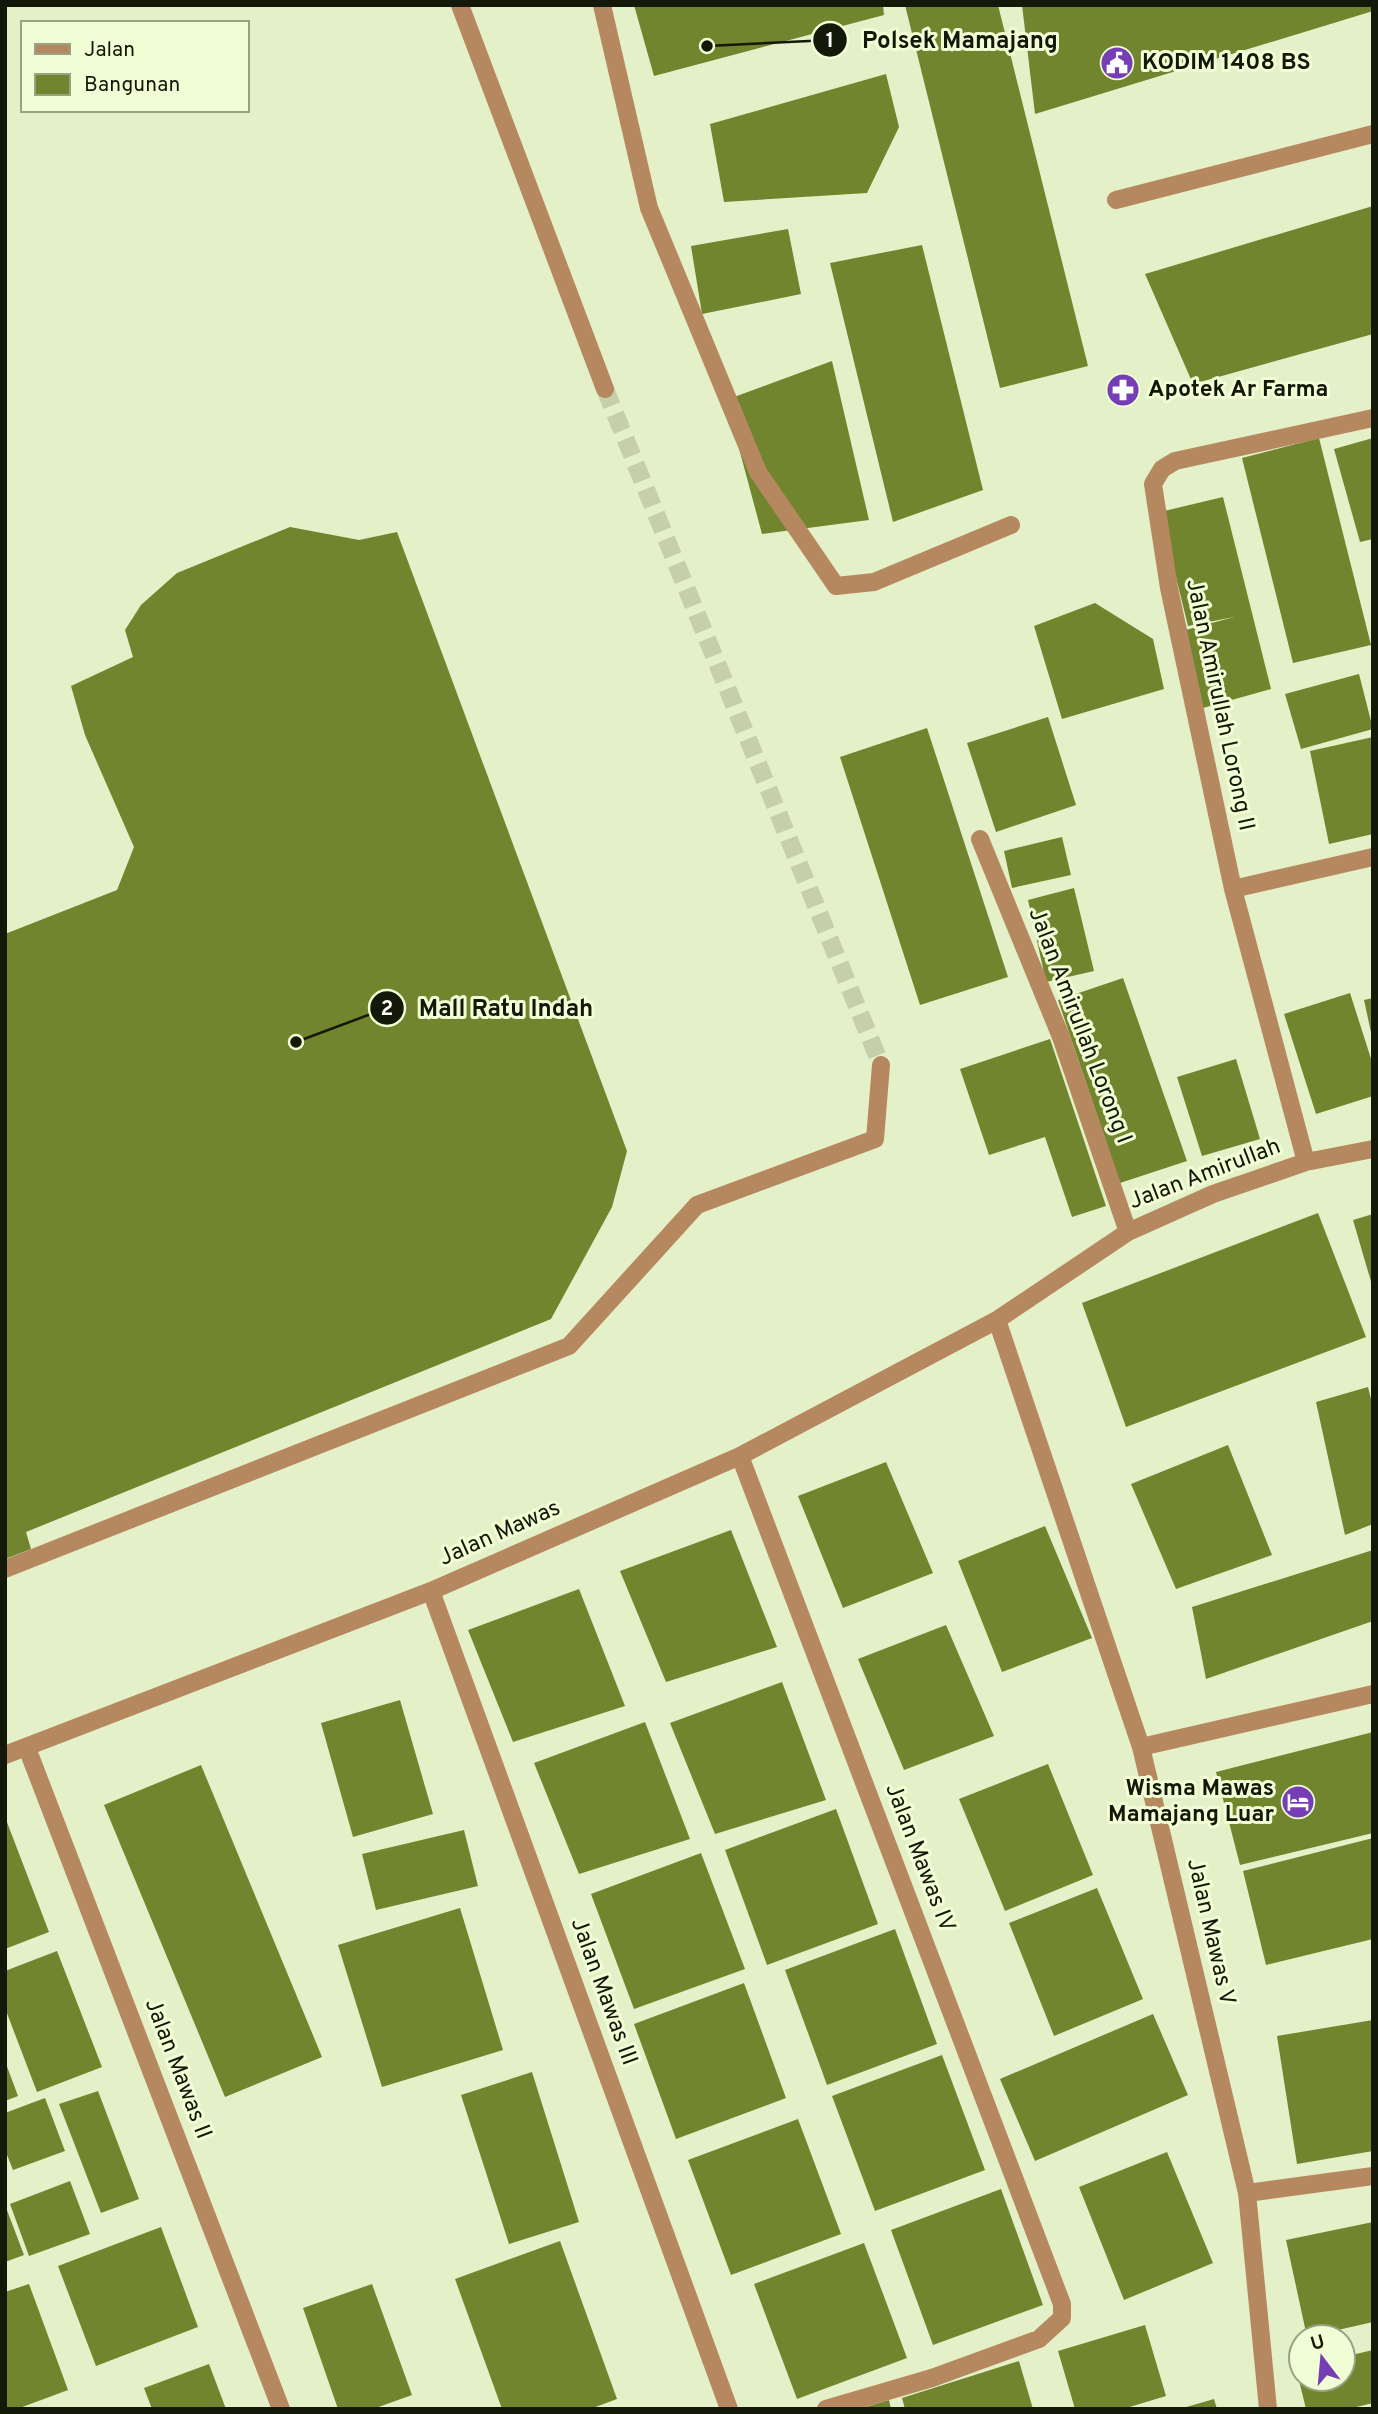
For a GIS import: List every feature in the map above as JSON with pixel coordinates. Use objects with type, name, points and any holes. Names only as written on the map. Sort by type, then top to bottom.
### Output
[{"type":"street","points":[[460,5],[605,389]]},
{"type":"street","points":[[602,5],[654,221],[758,472],[836,586],[874,582],[1011,525]]},
{"type":"street","points":[[1116,200],[1373,134]]},
{"type":"street","name":"Jalan Amirullah Lorong II","points":[[1306,1162],[1233,889],[1169,588],[1153,484],[1162,469],[1175,461],[1373,418]]},
{"type":"street","name":"Jalan Amirullah Lorong I","points":[[980,839],[1061,1037],[1128,1232]]},
{"type":"street","points":[[1233,889],[1373,857]]},
{"type":"street","points":[[5,1569],[569,1346],[697,1205],[875,1139],[881,1065]]},
{"type":"street","name":"Jalan Amirullah","points":[[997,1320],[1128,1232],[1213,1194],[1306,1162],[1373,1149]]},
{"type":"street","name":"Jalan Mawas","points":[[5,1755],[431,1591],[740,1456],[997,1320]]},
{"type":"street","name":"Jalan Mawas V","points":[[997,1320],[1140,1747],[1247,2193],[1268,2409]]},
{"type":"street","name":"Jalan Mawas IV","points":[[740,1456],[1062,2304],[1062,2318],[1039,2339],[932,2378],[826,2409]]},
{"type":"street","name":"Jalan Mawas III","points":[[431,1591],[729,2409]]},
{"type":"street","points":[[1140,1747],[1373,1694]]},
{"type":"street","name":"Jalan Mawas II","points":[[27,1748],[281,2409]]},
{"type":"street","points":[[1247,2193],[1373,2176]]},
{"type":"building","points":[[634,5],[883,5],[884,15],[654,76]]},
{"type":"building","points":[[905,5],[998,5],[1088,366],[1000,388]]},
{"type":"building","name":"KODIM 1408 BS","points":[[1022,5],[1373,5],[1373,11],[1035,114]]},
{"type":"building","points":[[886,74],[899,127],[867,193],[724,202],[710,124]]},
{"type":"building","points":[[1373,206],[1373,334],[1193,384],[1145,274]]},
{"type":"building","points":[[788,229],[801,294],[702,314],[691,246]]},
{"type":"building","points":[[922,245],[983,490],[893,522],[830,263]]},
{"type":"building","points":[[832,361],[869,520],[762,534],[726,400]]},
{"type":"building","points":[[1319,438],[1371,645],[1293,663],[1242,458]]},
{"type":"building","points":[[1373,438],[1373,539],[1360,542],[1334,449]]},
{"type":"building","points":[[1223,497],[1271,689],[1203,708],[1182,631],[1234,617],[1188,626],[1160,512]]},
{"type":"building","points":[[290,527],[359,540],[397,532],[627,1151],[612,1207],[551,1319],[26,1532],[31,1549],[5,1559],[5,934],[117,890],[134,847],[85,735],[71,686],[133,657],[125,630],[141,605],[177,573]]},
{"type":"building","points":[[1095,603],[1153,639],[1164,689],[1062,719],[1034,626]]},
{"type":"building","points":[[1359,674],[1373,729],[1301,749],[1285,694]]},
{"type":"building","points":[[1048,717],[1076,805],[996,832],[967,743]]},
{"type":"building","points":[[927,728],[1008,977],[920,1005],[840,757]]},
{"type":"building","points":[[1373,737],[1373,834],[1329,844],[1310,751]]},
{"type":"building","points":[[1062,837],[1071,875],[1012,888],[1004,851]]},
{"type":"building","points":[[1074,888],[1094,971],[1046,982],[1028,900]]},
{"type":"building","points":[[1123,978],[1187,1161],[1120,1183],[1058,1000]]},
{"type":"building","points":[[1350,993],[1373,1065],[1373,1096],[1316,1114],[1284,1014]]},
{"type":"building","points":[[1373,998],[1373,1037],[1372,1037],[1364,1000]]},
{"type":"building","points":[[1050,1039],[1106,1206],[1072,1217],[1045,1137],[989,1155],[960,1069]]},
{"type":"building","points":[[1236,1059],[1260,1139],[1202,1156],[1177,1077]]},
{"type":"building","points":[[1318,1213],[1366,1337],[1126,1427],[1082,1303]]},
{"type":"building","points":[[1373,1214],[1373,1285],[1372,1285],[1353,1220]]},
{"type":"building","points":[[1368,1387],[1373,1407],[1373,1524],[1345,1535],[1316,1402]]},
{"type":"building","points":[[1228,1445],[1272,1555],[1176,1589],[1131,1484]]},
{"type":"building","points":[[886,1462],[933,1573],[843,1608],[798,1496]]},
{"type":"building","points":[[1045,1526],[1092,1638],[1002,1672],[958,1561]]},
{"type":"building","points":[[731,1530],[777,1647],[666,1682],[620,1571]]},
{"type":"building","points":[[1373,1550],[1373,1621],[1206,1679],[1192,1607]]},
{"type":"building","points":[[579,1589],[625,1706],[513,1742],[468,1630]]},
{"type":"building","points":[[946,1625],[994,1736],[904,1770],[858,1659]]},
{"type":"building","points":[[782,1682],[826,1800],[715,1834],[670,1723]]},
{"type":"building","points":[[400,1700],[433,1814],[353,1837],[321,1723]]},
{"type":"building","points":[[645,1722],[690,1839],[579,1874],[534,1763]]},
{"type":"building","name":"Wisma Mawas Mamajang Luar","points":[[1373,1732],[1373,1833],[1240,1865],[1216,1772]]},
{"type":"building","points":[[1048,1764],[1093,1875],[1005,1911],[959,1799]]},
{"type":"building","points":[[201,1765],[322,2057],[225,2097],[104,1805]]},
{"type":"building","points":[[836,1809],[878,1924],[767,1965],[725,1850]]},
{"type":"building","points":[[5,1817],[49,1932],[5,1949]]},
{"type":"building","points":[[464,1830],[478,1886],[376,1910],[362,1854]]},
{"type":"building","points":[[1373,1838],[1373,1939],[1266,1965],[1243,1871]]},
{"type":"building","points":[[701,1853],[745,1969],[634,2009],[591,1894]]},
{"type":"building","points":[[1097,1888],[1143,1999],[1054,2036],[1009,1923]]},
{"type":"building","points":[[460,1908],[503,2050],[382,2087],[338,1945]]},
{"type":"building","points":[[895,1929],[937,2044],[827,2085],[785,1970]]},
{"type":"building","points":[[57,1951],[102,2067],[37,2092],[5,2008],[5,1971]]},
{"type":"building","points":[[744,1983],[786,2098],[676,2139],[634,2024]]},
{"type":"building","points":[[1153,2014],[1188,2095],[1035,2161],[1000,2079]]},
{"type":"building","points":[[1373,2020],[1373,2151],[1297,2164],[1277,2036]]},
{"type":"building","points":[[942,2055],[985,2170],[875,2211],[832,2096]]},
{"type":"building","points":[[5,2061],[18,2096],[5,2101]]},
{"type":"building","points":[[532,2072],[579,2222],[509,2244],[461,2095]]},
{"type":"building","points":[[98,2091],[139,2199],[101,2213],[59,2104]]},
{"type":"building","points":[[45,2098],[65,2151],[13,2170],[5,2150],[5,2113]]},
{"type":"building","points":[[798,2119],[841,2234],[731,2275],[688,2160]]},
{"type":"building","points":[[1167,2152],[1213,2263],[1124,2300],[1079,2187]]},
{"type":"building","points":[[70,2181],[90,2234],[29,2256],[10,2204]]},
{"type":"building","points":[[1001,2189],[1043,2305],[933,2345],[891,2230]]},
{"type":"building","points":[[5,2205],[24,2255],[5,2262]]},
{"type":"building","points":[[1373,2222],[1373,2322],[1357,2326],[1357,2323],[1304,2323],[1286,2240]]},
{"type":"building","points":[[161,2227],[198,2327],[96,2366],[58,2266]]},
{"type":"building","points":[[560,2241],[617,2399],[590,2409],[502,2409],[455,2279]]},
{"type":"building","points":[[864,2243],[907,2358],[797,2399],[754,2284]]},
{"type":"building","points":[[29,2284],[68,2390],[17,2409],[5,2409],[5,2292]]},
{"type":"building","points":[[372,2284],[412,2395],[373,2409],[338,2409],[303,2308]]},
{"type":"building","points":[[1145,2325],[1166,2396],[1123,2409],[1075,2409],[1058,2351]]},
{"type":"building","points":[[1373,2350],[1373,2403],[1348,2409],[1306,2409],[1302,2393],[1357,2393],[1357,2354]]},
{"type":"building","points":[[1019,2361],[1033,2409],[905,2409],[902,2398]]},
{"type":"building","points":[[209,2364],[226,2409],[152,2409],[144,2388]]},
{"type":"building","points":[[1214,2399],[1217,2409],[1183,2409],[1183,2408]]},
{"type":"building","points":[[889,2400],[891,2409],[862,2409],[862,2408]]},
{"type":"tunnel","points":[[605,389],[881,1065]]},
{"type":"place","name":"Polsek Mamajang","points":[[707,46]]},
{"type":"place","name":"KODIM 1408 BS","points":[[1117,63]]},
{"type":"place","name":"Apotek Ar Farma","points":[[1123,390]]},
{"type":"place","name":"Mall Ratu Indah","points":[[296,1042]]},
{"type":"place","name":"Wisma Mawas Mamajang Luar","points":[[1298,1802]]}]
